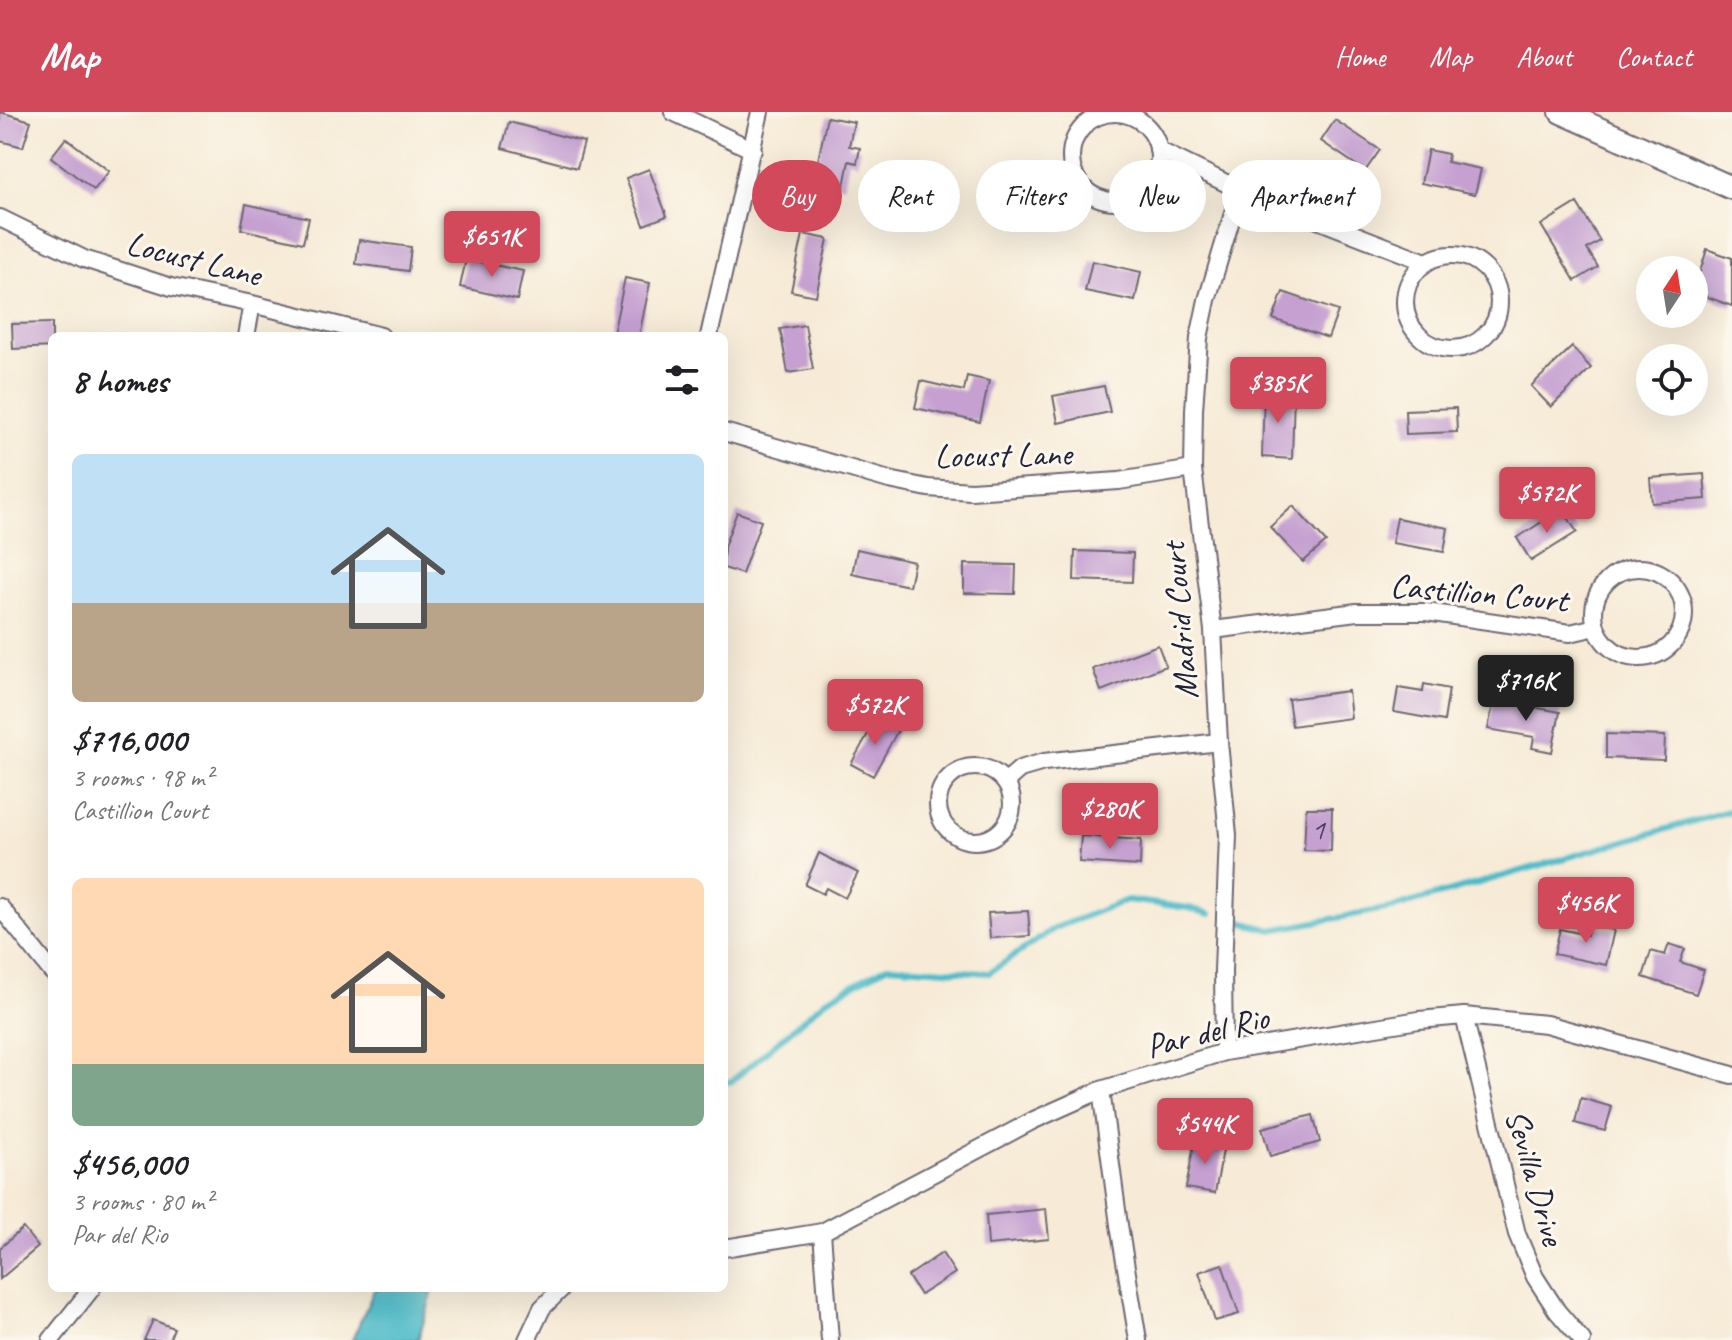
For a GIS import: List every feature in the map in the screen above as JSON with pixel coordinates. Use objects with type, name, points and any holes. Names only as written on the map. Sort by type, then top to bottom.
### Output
[{"type":"street","points":[[673,112],[753,150]]},
{"type":"street","points":[[710,332],[760,112]]},
{"type":"street","points":[[1561,112],[1732,188]]},
{"type":"street","points":[[1158,150],[1156,173],[1150,183],[1142,192],[1121,201],[1110,201],[1088,192],[1080,184],[1072,163],[1072,151],[1080,131],[1098,117],[1120,114],[1141,122],[1155,140],[1158,150],[1222,181]]},
{"type":"street","name":"Locust Lane","points":[[0,218],[84,259],[171,287],[365,332]]},
{"type":"street","name":"Madrid Court","points":[[1224,1052],[1223,971],[1228,835],[1213,630],[1193,469],[1199,338],[1227,232]]},
{"type":"street","points":[[1348,232],[1426,262],[1447,255],[1469,258],[1479,263],[1494,280],[1498,291],[1498,314],[1494,324],[1478,341],[1468,346],[1446,349],[1424,340],[1416,333],[1406,312],[1406,290],[1417,270],[1426,262]]},
{"type":"street","points":[[247,332],[252,304]]},
{"type":"street","name":"Locust Lane","points":[[728,433],[889,480],[928,488],[971,491],[1119,481],[1193,469]]},
{"type":"street","name":"Castillion Court","points":[[1633,568],[1655,570],[1673,583],[1683,602],[1685,612],[1680,633],[1675,642],[1658,654],[1636,658],[1616,652],[1596,627],[1598,594],[1622,571],[1633,568]]},
{"type":"street","name":"Castillion Court","points":[[1213,630],[1357,612],[1426,612],[1570,633],[1596,627]]},
{"type":"street","points":[[1005,782],[1020,769],[1044,762],[1219,742]]},
{"type":"street","points":[[974,767],[996,774],[1005,782],[1012,803],[1011,814],[999,833],[978,841],[956,836],[947,829],[941,819],[939,795],[952,775],[974,767]]},
{"type":"street","points":[[0,907],[48,967]]},
{"type":"street","name":"Par del Rio","points":[[728,1247],[822,1232],[1034,1120],[1101,1090],[1224,1052],[1419,1020],[1464,1016],[1546,1024],[1732,1075]]},
{"type":"street","name":"Sevilla Drive","points":[[1464,1016],[1517,1234],[1535,1277],[1557,1311],[1582,1340]]},
{"type":"street","points":[[1101,1090],[1138,1340]]},
{"type":"street","points":[[822,1232],[830,1340]]},
{"type":"street","points":[[51,1340],[89,1292]]},
{"type":"street","points":[[527,1340],[542,1308],[558,1292]]},
{"type":"water","points":[[373,1292],[433,1292],[418,1340],[352,1340]]},
{"type":"building","points":[[0,112],[31,121],[23,147],[0,141]]},
{"type":"building","points":[[827,117],[854,122],[849,146],[860,148],[857,163],[849,161],[844,186],[842,160],[818,160]]},
{"type":"building","points":[[1335,120],[1380,150],[1373,160],[1349,160],[1321,141]]},
{"type":"building","points":[[509,122],[584,142],[577,168],[502,148]]},
{"type":"building","points":[[66,138],[109,171],[94,190],[51,157]]},
{"type":"building","points":[[1428,150],[1448,154],[1447,162],[1481,169],[1475,194],[1421,183]]},
{"type":"building","points":[[649,169],[667,216],[644,225],[626,178]]},
{"type":"building","points":[[1577,203],[1600,241],[1587,249],[1598,267],[1575,281],[1541,225]]},
{"type":"building","points":[[246,204],[309,218],[303,243],[241,229]]},
{"type":"building","points":[[803,234],[828,239],[816,296],[791,291]]},
{"type":"building","points":[[359,240],[411,247],[408,271],[356,264]]},
{"type":"building","points":[[1707,249],[1732,258],[1732,306],[1708,297],[1708,256],[1705,256]]},
{"type":"building","points":[[466,259],[523,271],[517,300],[460,287]]},
{"type":"building","points":[[1092,261],[1141,272],[1135,301],[1085,291]]},
{"type":"building","points":[[625,278],[650,283],[640,332],[613,332]]},
{"type":"building","points":[[1283,292],[1338,311],[1328,338],[1273,319]]},
{"type":"building","points":[[52,323],[52,332],[48,332],[48,347],[13,349],[12,324]]},
{"type":"building","points":[[805,325],[813,369],[788,373],[780,329]]},
{"type":"building","points":[[1572,347],[1591,368],[1551,407],[1531,386]]},
{"type":"building","points":[[967,376],[989,381],[980,422],[915,408],[921,381],[964,391]]},
{"type":"building","points":[[1104,386],[1110,412],[1058,423],[1053,396]]},
{"type":"building","points":[[1264,392],[1294,393],[1292,459],[1262,457]]},
{"type":"building","points":[[1456,408],[1457,432],[1406,434],[1405,410]]},
{"type":"building","points":[[1704,474],[1706,499],[1652,503],[1650,478]]},
{"type":"building","points":[[1293,506],[1326,542],[1303,562],[1270,527]]},
{"type":"building","points":[[1562,509],[1577,532],[1531,561],[1517,538]]},
{"type":"building","points":[[737,512],[761,521],[742,574],[728,569],[728,536]]},
{"type":"building","points":[[1397,518],[1448,528],[1444,552],[1392,543]]},
{"type":"building","points":[[857,549],[914,562],[909,586],[852,574]]},
{"type":"building","points":[[1075,551],[1133,553],[1132,582],[1074,580]]},
{"type":"building","points":[[964,564],[1016,565],[1015,594],[964,593]]},
{"type":"building","points":[[1158,645],[1166,666],[1101,691],[1093,669]]},
{"type":"building","points":[[1424,684],[1449,689],[1444,721],[1394,712],[1398,688],[1423,692]]},
{"type":"building","points":[[1348,691],[1351,718],[1292,726],[1288,699]]},
{"type":"building","points":[[1494,700],[1560,712],[1552,752],[1532,748],[1534,737],[1488,729]]},
{"type":"building","points":[[877,718],[898,730],[873,776],[851,764]]},
{"type":"building","points":[[1606,734],[1665,736],[1664,760],[1606,758]]},
{"type":"building","points":[[1306,808],[1332,808],[1331,851],[1304,850]]},
{"type":"building","points":[[1081,836],[1141,840],[1140,866],[1079,862]]},
{"type":"building","points":[[819,853],[858,873],[845,898],[826,888],[823,894],[805,885]]},
{"type":"building","points":[[1028,911],[1030,936],[990,938],[988,913]]},
{"type":"building","points":[[1589,925],[1614,930],[1606,965],[1554,954],[1560,929],[1587,935]]},
{"type":"building","points":[[1669,944],[1685,949],[1680,962],[1704,970],[1696,994],[1643,977],[1651,951],[1665,955]]},
{"type":"building","points":[[1581,1098],[1612,1107],[1605,1131],[1575,1123]]},
{"type":"building","points":[[1313,1115],[1320,1142],[1270,1156],[1262,1128]]},
{"type":"building","points":[[1195,1139],[1224,1145],[1215,1193],[1186,1188]]},
{"type":"building","points":[[1046,1209],[1049,1239],[988,1245],[986,1215]]},
{"type":"building","points":[[23,1228],[38,1247],[0,1279],[0,1248]]},
{"type":"building","points":[[942,1253],[955,1273],[920,1295],[908,1276]]},
{"type":"building","points":[[1222,1264],[1239,1314],[1215,1321],[1199,1272]]},
{"type":"building","points":[[153,1320],[174,1328],[169,1340],[144,1340]]},
{"type":"waterway","points":[[1241,922],[1272,930],[1396,907],[1732,810]]},
{"type":"waterway","points":[[728,1082],[827,999],[888,966],[989,973],[1055,928],[1127,900],[1189,908],[1210,914]]}]
